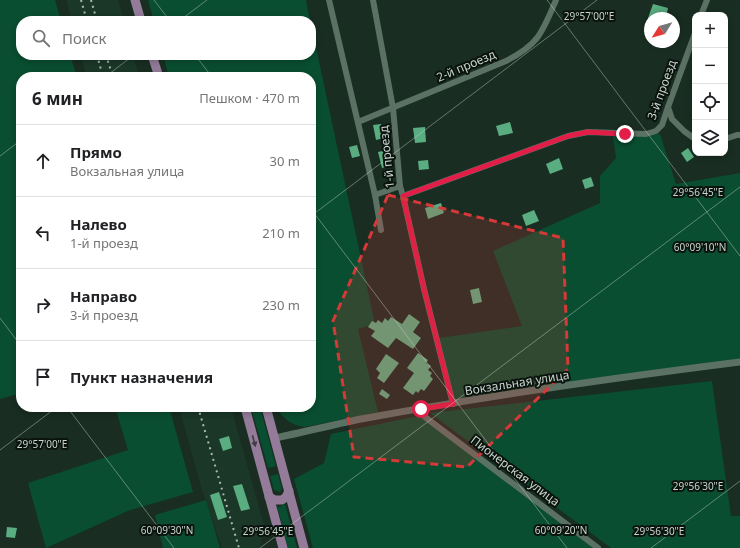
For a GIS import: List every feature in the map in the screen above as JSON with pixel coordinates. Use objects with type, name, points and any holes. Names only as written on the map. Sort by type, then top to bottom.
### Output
[{"type":"main road","points":[[135,0],[140,16]]},
{"type":"main road","points":[[153,60],[156,72]]},
{"type":"main road","points":[[246,412],[284,548]]},
{"type":"main road","points":[[267,412],[304,548]]},
{"type":"main road","points":[[269,497],[275,500],[282,500],[286,497],[289,491]]},
{"type":"street","points":[[329,0],[375,195],[381,230]]},
{"type":"street","name":"1-й проезд","points":[[374,0],[393,108],[400,186],[453,404]]},
{"type":"street","name":"2-й проезд","points":[[358,122],[521,53],[532,44],[543,30],[556,0]]},
{"type":"street","points":[[703,12],[707,0]]},
{"type":"street","name":"3-й проезд","points":[[403,196],[568,136],[588,132],[646,134],[656,131],[662,125],[692,41]]},
{"type":"street","points":[[668,107],[672,119],[692,137]]},
{"type":"street","points":[[728,138],[740,135]]},
{"type":"street","points":[[375,195],[400,186]]},
{"type":"street","name":"Вокзальная улица","points":[[275,438],[421,409],[644,374],[740,362]]},
{"type":"street","name":"Пионерская улица","points":[[421,409],[425,417],[598,548]]},
{"type":"highlighted area","points":[[388,195],[563,238],[568,369],[467,467],[354,457],[333,321]]},
{"type":"shaded area","points":[[66,0],[118,0],[123,16],[71,16]]},
{"type":"shaded area","points":[[82,60],[134,60],[138,72],[86,72]]},
{"type":"shaded area","points":[[180,412],[232,412],[264,525],[260,548],[222,548],[201,487]]},
{"type":"green space","points":[[0,0],[55,0],[60,16],[16,16],[16,60],[72,60],[75,72],[16,72],[16,394],[0,399]]},
{"type":"green space","points":[[148,0],[306,0],[309,16],[153,16]]},
{"type":"green space","points":[[316,47],[375,324],[358,329],[378,412],[305,427],[295,425],[288,421],[279,412],[316,412],[316,72],[168,72],[164,60],[316,60]]},
{"type":"green space","points":[[660,134],[676,184],[740,173],[740,360],[455,399],[439,338],[522,326],[493,251],[600,203],[600,176],[616,158],[613,136]]},
{"type":"green space","points":[[712,381],[731,516],[740,516],[740,548],[611,548],[430,413]]},
{"type":"green space","points":[[117,412],[170,412],[193,492],[130,510],[46,548],[28,483],[128,450]]},
{"type":"green space","points":[[252,412],[261,412],[276,466],[268,468]]},
{"type":"green space","points":[[418,416],[428,421],[592,547],[313,548],[294,479],[324,463],[331,434]]},
{"type":"green space","points":[[278,474],[282,488],[280,492],[274,490],[270,476]]},
{"type":"green space","points":[[206,500],[220,548],[163,548],[155,515]]},
{"type":"green space","points":[[285,504],[297,548],[288,548],[277,506],[279,507]]},
{"type":"building","points":[[653,4],[668,8],[667,12],[650,12]]},
{"type":"building","points":[[510,122],[513,133],[499,136],[496,126]]},
{"type":"building","points":[[381,124],[384,138],[376,140],[373,125]]},
{"type":"building","points":[[425,127],[426,142],[415,143],[413,128]]},
{"type":"building","points":[[357,145],[360,156],[352,158],[349,147]]},
{"type":"building","points":[[688,148],[694,157],[687,162],[681,153]]},
{"type":"building","points":[[387,150],[390,166],[382,168],[378,152]]},
{"type":"building","points":[[559,158],[563,169],[550,174],[546,164]]},
{"type":"building","points":[[428,160],[429,169],[419,170],[418,161]]},
{"type":"building","points":[[591,177],[594,186],[585,189],[582,180]]},
{"type":"building","points":[[441,203],[444,213],[428,219],[425,208]]},
{"type":"building","points":[[534,210],[539,221],[526,226],[522,215]]},
{"type":"building","points":[[479,288],[482,302],[473,304],[470,290]]},
{"type":"building","points":[[409,314],[420,322],[413,332],[421,338],[413,349],[396,338],[388,348],[371,336],[375,331],[368,327],[372,321],[376,323],[378,320],[382,323],[385,318],[388,321],[391,317],[402,324]]},
{"type":"building","points":[[418,353],[428,360],[426,363],[431,366],[428,370],[432,373],[430,376],[433,379],[424,391],[421,389],[418,393],[416,391],[413,395],[403,388],[414,373],[407,368]]},
{"type":"building","points":[[386,354],[399,363],[384,383],[377,378],[380,373],[376,369]]},
{"type":"building","points":[[382,389],[390,395],[387,399],[379,394]]},
{"type":"building","points":[[229,436],[232,448],[223,451],[219,439]]},
{"type":"building","points":[[242,484],[250,509],[241,511],[233,486]]},
{"type":"building","points":[[219,492],[227,517],[218,520],[210,495]]},
{"type":"building","points":[[7,527],[17,528],[15,538],[6,537]]},
{"type":"railway","points":[[81,0],[86,16]]},
{"type":"railway","points":[[91,0],[96,16]]},
{"type":"railway","points":[[98,60],[102,72]]},
{"type":"railway","points":[[108,60],[111,72]]},
{"type":"railway","points":[[199,412],[239,548]]},
{"type":"route","points":[[421,409],[453,404],[424,289],[403,196],[568,136],[588,132],[625,134]]}]
